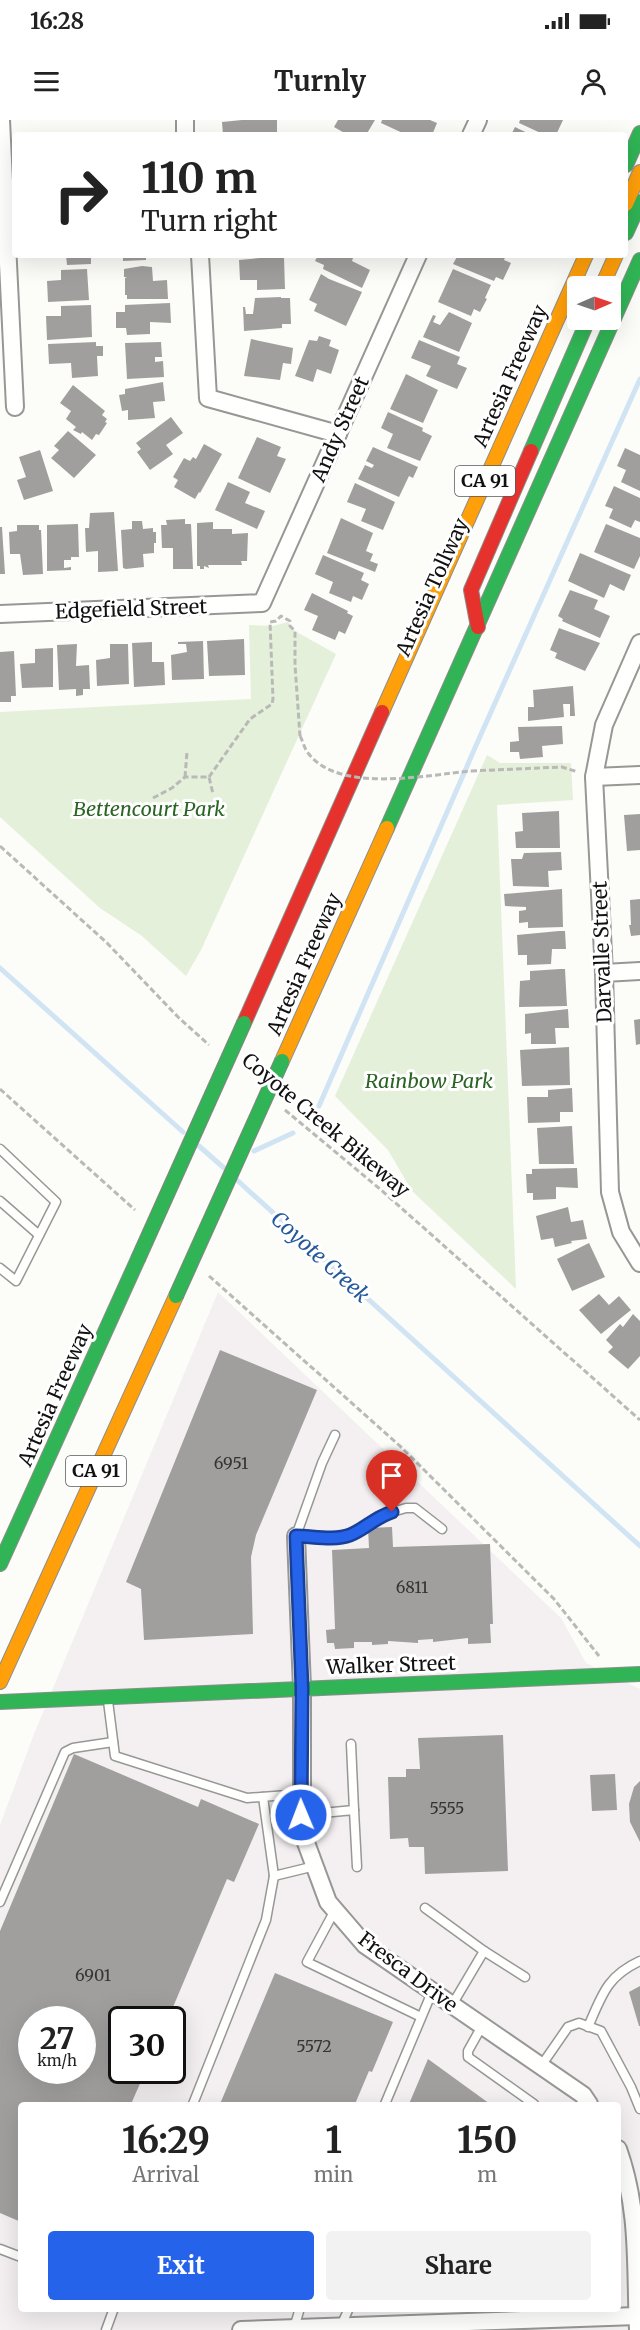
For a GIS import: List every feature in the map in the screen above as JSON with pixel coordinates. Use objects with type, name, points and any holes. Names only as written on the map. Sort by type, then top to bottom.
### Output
[{"type":"main road","points":[[628,160],[640,133]]},
{"type":"main road","points":[[628,199],[640,172]]},
{"type":"main road","points":[[628,229],[640,202]]},
{"type":"main road","name":"Artesia Freeway","points":[[0,1564],[585,258]]},
{"type":"main road","points":[[593,276],[601,258]]},
{"type":"main road","points":[[607,276],[615,258]]},
{"type":"main road","name":"Artesia Freeway","points":[[0,1682],[478,627],[636,274],[640,260]]},
{"type":"main road","name":"Artesia Tollway","points":[[478,627],[471,590],[584,330]]},
{"type":"main road","name":"Artesia Tollway","points":[[384,707],[406,691],[465,561]]},
{"type":"main road","name":"Walker Street","points":[[0,1702],[640,1674]]},
{"type":"street","points":[[1,120],[15,407]]},
{"type":"street","points":[[200,258],[207,398],[338,434]]},
{"type":"street","name":"Andy Street","points":[[262,603],[416,258]]},
{"type":"street","name":"Edgefield Street","points":[[0,614],[262,603]]},
{"type":"street","name":"Darvalle Street","points":[[640,643],[604,725],[594,777],[610,1192],[621,1232],[640,1263]]},
{"type":"street","points":[[594,777],[640,775]]},
{"type":"street","points":[[603,973],[640,971]]},
{"type":"street","name":"Fresca Drive","points":[[296,1536],[302,1688],[302,1832],[328,1902],[365,1946],[541,2066],[582,2095],[587,2102]]},
{"type":"street","points":[[241,2330],[341,2327],[535,2314],[637,2323],[638,2215],[629,2173],[621,2156]]},
{"type":"lane","points":[[0,1149],[56,1202],[16,1281],[0,1268]]},
{"type":"lane","points":[[0,1201],[39,1235]]},
{"type":"lane","points":[[334,1435],[296,1536],[343,1537],[353,1534],[378,1516],[406,1508],[415,1508],[442,1529]]},
{"type":"lane","points":[[108,1697],[115,1756],[247,1798],[301,1794]]},
{"type":"lane","points":[[0,1902],[65,1752],[73,1748],[113,1742]]},
{"type":"lane","points":[[351,1743],[357,1868]]},
{"type":"lane","points":[[194,2102],[266,1920],[274,1876],[263,1797]]},
{"type":"lane","points":[[301,1815],[354,1810]]},
{"type":"lane","points":[[274,1876],[315,1866]]},
{"type":"lane","points":[[426,1908],[484,1951],[525,1977]]},
{"type":"lane","points":[[335,1910],[307,1962],[421,2017]]},
{"type":"lane","points":[[452,2005],[484,1951]]},
{"type":"lane","points":[[588,2027],[607,1985],[624,1968],[640,1961]]},
{"type":"lane","points":[[386,2102],[432,1992]]},
{"type":"lane","points":[[541,2066],[568,2027],[579,2023],[601,2031],[640,2109]]},
{"type":"lane","points":[[482,2026],[468,2050],[468,2057],[531,2102]]},
{"type":"lane","points":[[0,2249],[18,2256]]},
{"type":"lane","points":[[106,2330],[113,2312]]},
{"type":"lane","points":[[294,2328],[299,2312]]},
{"type":"lane","points":[[341,2327],[347,2312]]},
{"type":"path","points":[[213,794],[209,777],[250,719],[272,704],[270,622],[276,621],[280,616],[290,621],[290,626],[295,631],[300,736],[307,752],[319,763],[340,775],[367,780],[471,771],[562,767],[594,777]]},
{"type":"path","points":[[185,777],[187,753]]},
{"type":"path","points":[[153,798],[172,788],[185,777],[209,777]]},
{"type":"path","points":[[0,846],[107,943],[180,1019],[212,1048]]},
{"type":"path","points":[[0,1089],[142,1216]]},
{"type":"path","name":"Coyote Creek Bikeway","points":[[281,1106],[380,1189],[640,1420]]},
{"type":"path","points":[[204,1272],[400,1446],[554,1599],[602,1659]]},
{"type":"shaded area","points":[[218,1292],[561,1618],[586,1663],[640,1689],[640,2330],[0,2330],[0,1825],[34,1734]]},
{"type":"green space","name":"Bettencourt Park","points":[[288,622],[295,631],[336,654],[201,950],[186,976],[142,936],[100,908],[0,817],[0,712],[251,699],[249,625],[273,626]]},
{"type":"green space","name":"Rainbow Park","points":[[487,755],[500,763],[571,763],[573,800],[497,805],[516,1289],[412,1191],[388,1150],[335,1096]]},
{"type":"building","points":[[277,120],[277,132],[223,132],[222,122]]},
{"type":"building","points":[[338,120],[375,120],[368,132],[343,132],[334,127]]},
{"type":"building","points":[[382,120],[430,120],[437,123],[433,132],[400,132],[381,123]]},
{"type":"building","points":[[520,120],[563,120],[557,132],[538,132],[519,123]]},
{"type":"building","points":[[515,127],[526,132],[512,132]]},
{"type":"building","points":[[66,258],[91,258],[91,264],[67,265]]},
{"type":"building","points":[[123,258],[146,258],[146,260],[123,261]]},
{"type":"building","points":[[284,258],[285,289],[257,290],[257,280],[240,280],[239,260]]},
{"type":"building","points":[[316,258],[353,258],[352,261],[370,270],[362,288],[323,269],[324,265],[315,261]]},
{"type":"building","points":[[456,258],[505,258],[504,260],[511,263],[503,280],[496,277],[494,281],[453,264]]},
{"type":"building","points":[[152,267],[153,281],[167,280],[168,299],[127,299],[125,278],[127,277],[124,277],[124,269]]},
{"type":"building","points":[[87,269],[89,300],[48,302],[47,281],[61,280],[61,270]]},
{"type":"building","points":[[453,269],[491,285],[480,312],[474,309],[471,316],[438,302]]},
{"type":"building","points":[[321,274],[362,292],[346,326],[314,311],[317,304],[309,300]]},
{"type":"building","points":[[255,298],[290,298],[291,324],[282,324],[282,328],[244,331],[243,307],[245,307],[246,314],[253,314]]},
{"type":"building","points":[[170,303],[171,323],[150,322],[150,334],[127,335],[126,328],[116,328],[116,312],[125,312],[125,305]]},
{"type":"building","points":[[91,305],[92,337],[47,340],[46,316],[61,316],[61,306]]},
{"type":"building","points":[[449,312],[472,323],[459,352],[423,337],[433,315],[436,316],[433,322],[440,325]]},
{"type":"building","points":[[319,336],[331,340],[329,346],[339,350],[331,374],[317,369],[313,382],[295,376],[309,340],[317,341]]},
{"type":"building","points":[[251,339],[293,348],[291,364],[283,363],[280,380],[244,376]]},
{"type":"building","points":[[419,340],[460,357],[457,364],[467,368],[457,389],[426,376],[431,366],[411,358]]},
{"type":"building","points":[[96,342],[96,346],[103,346],[103,356],[97,356],[98,376],[72,378],[71,363],[49,364],[48,344]]},
{"type":"building","points":[[161,342],[162,357],[155,357],[155,362],[163,361],[164,377],[127,379],[125,343]]},
{"type":"building","points":[[406,374],[438,390],[423,423],[390,409]]},
{"type":"building","points":[[163,382],[165,401],[153,402],[155,418],[128,420],[128,410],[122,411],[119,395],[125,394],[125,389]]},
{"type":"building","points":[[73,385],[105,411],[102,415],[107,419],[105,422],[107,423],[99,435],[96,434],[92,440],[82,432],[81,434],[73,430],[76,427],[66,419],[71,411],[60,403]]},
{"type":"building","points":[[388,412],[423,428],[422,431],[432,436],[420,461],[387,448],[393,434],[381,428]]},
{"type":"building","points":[[171,417],[183,433],[166,445],[173,454],[150,470],[137,452],[141,449],[136,443]]},
{"type":"building","points":[[68,431],[96,455],[74,478],[51,458],[59,450],[54,446]]},
{"type":"building","points":[[257,437],[281,447],[277,456],[286,459],[270,493],[238,478]]},
{"type":"building","points":[[204,444],[222,454],[195,499],[174,487],[178,480],[173,477],[184,458],[190,461],[193,457],[196,459]]},
{"type":"building","points":[[373,447],[418,467],[413,478],[409,476],[399,497],[358,479],[365,465],[372,468],[374,465],[366,461]]},
{"type":"building","points":[[625,448],[640,455],[640,491],[621,482],[626,470],[617,466]]},
{"type":"building","points":[[40,450],[53,491],[24,500],[17,480],[26,477],[19,457]]},
{"type":"building","points":[[228,482],[250,492],[245,503],[265,511],[257,529],[215,510]]},
{"type":"building","points":[[355,483],[395,502],[383,530],[361,521],[366,509],[347,502]]},
{"type":"building","points":[[614,486],[640,498],[640,522],[635,520],[631,528],[609,518],[613,509],[605,506]]},
{"type":"building","points":[[114,512],[118,571],[98,572],[98,551],[86,552],[85,528],[89,528],[90,513]]},
{"type":"building","points":[[341,518],[373,533],[366,551],[373,554],[370,561],[378,564],[375,572],[327,553]]},
{"type":"building","points":[[185,519],[185,524],[191,524],[193,569],[173,569],[173,548],[162,548],[161,525],[167,525],[166,520]]},
{"type":"building","points":[[132,521],[142,521],[143,529],[153,528],[153,532],[156,532],[156,543],[154,543],[154,553],[143,554],[144,567],[126,569],[123,568],[121,530],[132,529]]},
{"type":"building","points":[[213,522],[213,529],[232,529],[232,534],[248,533],[247,561],[241,561],[242,565],[208,565],[209,568],[204,566],[204,569],[197,566],[197,523]]},
{"type":"building","points":[[78,524],[79,557],[64,560],[64,568],[71,567],[71,570],[47,571],[47,525]]},
{"type":"building","points":[[606,524],[640,538],[640,556],[634,569],[594,552]]},
{"type":"building","points":[[17,525],[39,525],[43,574],[23,575],[20,554],[10,554],[9,532],[17,531]]},
{"type":"building","points":[[0,527],[2,527],[5,574],[0,574]]},
{"type":"building","points":[[580,553],[631,575],[624,591],[610,584],[604,598],[568,581]]},
{"type":"building","points":[[323,555],[364,573],[361,580],[369,584],[362,600],[353,596],[351,602],[329,593],[333,582],[315,574]]},
{"type":"building","points":[[570,590],[598,600],[594,609],[610,616],[600,638],[562,621],[563,619],[558,616]]},
{"type":"building","points":[[312,593],[348,611],[347,613],[353,616],[345,634],[339,631],[335,640],[312,630],[318,616],[304,610]]},
{"type":"building","points":[[559,628],[600,643],[585,671],[555,658],[557,653],[550,650]]},
{"type":"building","points":[[244,639],[245,675],[209,676],[207,641]]},
{"type":"building","points":[[203,641],[204,679],[172,680],[171,655],[187,652],[186,644],[178,644],[178,642]]},
{"type":"building","points":[[152,642],[152,662],[164,662],[165,685],[134,687],[132,643]]},
{"type":"building","points":[[77,644],[76,666],[89,665],[90,689],[83,689],[83,695],[76,696],[76,689],[59,690],[57,645]]},
{"type":"building","points":[[110,644],[128,644],[129,684],[97,686],[96,660],[110,658]]},
{"type":"building","points":[[53,648],[53,687],[22,688],[20,664],[35,663],[35,649]]},
{"type":"building","points":[[14,651],[16,696],[11,696],[11,702],[0,702],[0,652]]},
{"type":"building","points":[[573,686],[575,716],[570,716],[570,704],[563,704],[564,717],[528,721],[528,707],[534,707],[533,690]]},
{"type":"building","points":[[562,726],[563,744],[542,746],[543,757],[520,759],[519,752],[510,752],[510,742],[519,741],[518,727]]},
{"type":"building","points":[[559,811],[560,848],[516,848],[515,832],[523,831],[522,813]]},
{"type":"building","points":[[640,814],[640,850],[627,851],[624,815]]},
{"type":"building","points":[[561,852],[562,870],[548,871],[549,887],[513,886],[511,859],[522,859],[524,853]]},
{"type":"building","points":[[562,889],[563,927],[528,928],[528,922],[519,923],[519,911],[526,910],[526,907],[505,906],[504,894]]},
{"type":"building","points":[[640,899],[640,935],[631,936],[630,900]]},
{"type":"building","points":[[565,931],[566,949],[552,949],[551,964],[527,965],[527,955],[518,955],[517,935]]},
{"type":"building","points":[[565,969],[567,1006],[519,1007],[520,981],[530,980],[530,971]]},
{"type":"building","points":[[568,1009],[569,1028],[555,1028],[556,1044],[531,1044],[531,1033],[525,1034],[525,1014]]},
{"type":"building","points":[[640,1019],[640,1044],[636,1045],[634,1020]]},
{"type":"building","points":[[569,1047],[570,1085],[522,1086],[520,1050]]},
{"type":"building","points":[[572,1088],[573,1112],[560,1112],[560,1122],[528,1123],[527,1097],[548,1097],[548,1090]]},
{"type":"building","points":[[572,1126],[574,1164],[539,1164],[537,1128]]},
{"type":"building","points":[[577,1168],[578,1188],[556,1187],[556,1199],[533,1200],[533,1193],[527,1193],[526,1174],[532,1174],[532,1169]]},
{"type":"building","points":[[568,1207],[571,1222],[583,1220],[587,1239],[571,1241],[572,1243],[555,1247],[553,1238],[541,1240],[536,1216]]},
{"type":"building","points":[[589,1243],[605,1277],[572,1291],[557,1259]]},
{"type":"building","points":[[599,1294],[609,1305],[619,1296],[631,1310],[601,1334],[579,1310]]},
{"type":"building","points":[[633,1314],[640,1321],[640,1356],[628,1369],[608,1352],[613,1347],[606,1340],[620,1324],[623,1327]]},
{"type":"building","points":[[220,1350],[317,1390],[256,1535],[251,1557],[253,1634],[144,1640],[141,1589],[126,1582]]},
{"type":"building","points":[[392,1527],[393,1547],[490,1544],[493,1624],[490,1624],[491,1643],[468,1644],[468,1638],[433,1642],[433,1639],[418,1640],[418,1643],[388,1641],[388,1644],[372,1645],[372,1642],[354,1642],[354,1648],[335,1649],[334,1643],[327,1643],[326,1630],[335,1629],[332,1550],[369,1548],[368,1528]]},
{"type":"building","points":[[503,1735],[508,1871],[425,1874],[424,1847],[409,1847],[408,1838],[390,1839],[388,1777],[406,1777],[406,1769],[420,1769],[418,1738]]},
{"type":"building","points":[[74,1754],[198,1807],[201,1799],[259,1824],[234,1882],[227,1879],[173,2006],[108,2006],[108,2084],[140,2084],[132,2102],[18,2102],[18,2221],[0,2213],[0,1931]]},
{"type":"building","points":[[615,1774],[617,1810],[592,1811],[590,1775]]},
{"type":"building","points":[[640,1781],[640,1842],[630,1822],[629,1804],[634,1787]]},
{"type":"building","points":[[275,1973],[393,2022],[372,2072],[369,2071],[356,2102],[221,2102]]},
{"type":"building","points":[[640,1986],[640,2026],[639,2026],[629,1992]]},
{"type":"building","points":[[428,2059],[487,2102],[410,2102]]},
{"type":"waterway","points":[[319,1106],[478,741],[640,379]]},
{"type":"waterway","name":"Coyote Creek","points":[[0,968],[183,1132]]},
{"type":"waterway","points":[[254,1151],[293,1133]]},
{"type":"waterway","name":"Coyote Creek","points":[[199,1146],[224,1168]]},
{"type":"waterway","name":"Coyote Creek","points":[[237,1180],[640,1546]]},
{"type":"traffic: fast","points":[[628,160],[640,133]]},
{"type":"traffic: fast","points":[[628,229],[640,202]]},
{"type":"traffic: fast","points":[[387,828],[640,260]]},
{"type":"traffic: fast","points":[[531,451],[584,330]]},
{"type":"traffic: fast","points":[[138,1259],[244,1023]]},
{"type":"traffic: fast","points":[[176,1296],[282,1061]]},
{"type":"traffic: fast","points":[[0,1564],[138,1259]]},
{"type":"traffic: fast","points":[[0,1702],[640,1674]]},
{"type":"traffic: slow","points":[[628,199],[640,172]]},
{"type":"traffic: slow","points":[[382,712],[585,258]]},
{"type":"traffic: slow","points":[[607,276],[615,258]]},
{"type":"traffic: slow","points":[[282,1061],[387,828]]},
{"type":"traffic: slow","points":[[0,1682],[176,1296]]},
{"type":"traffic: jam","points":[[478,627],[471,590],[531,451]]},
{"type":"traffic: jam","points":[[244,1023],[382,712]]},
{"type":"route","points":[[301,1815],[302,1688],[296,1536],[343,1537],[353,1534],[378,1516],[392,1512]]}]
